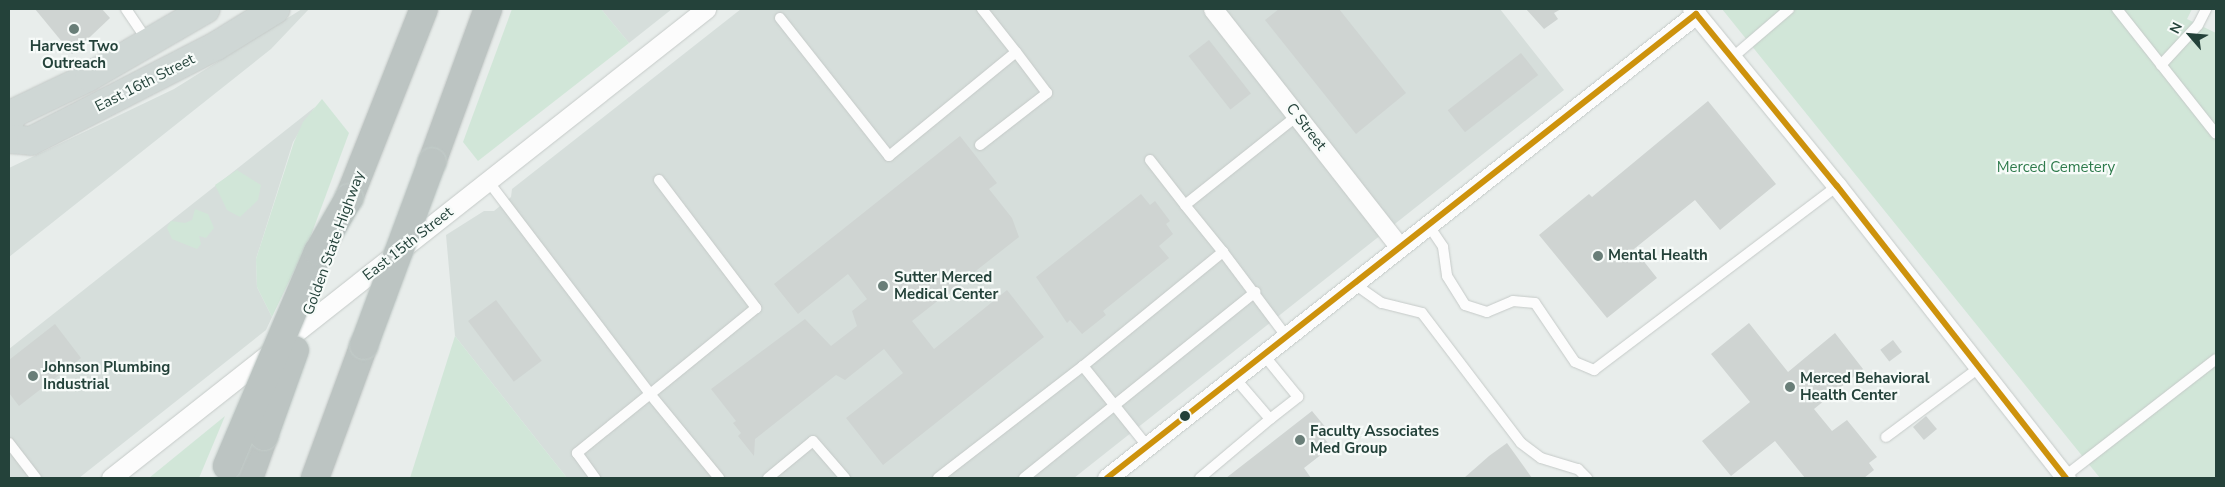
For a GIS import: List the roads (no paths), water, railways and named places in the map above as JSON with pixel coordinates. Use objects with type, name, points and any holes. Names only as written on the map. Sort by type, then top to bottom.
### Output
[{"type":"highway","name":"Golden State Highway","points":[[233,474],[264,436],[349,198],[424,9]]},
{"type":"highway","points":[[315,478],[486,15]]},
{"type":"highway","points":[[233,474],[318,252],[349,198]]},
{"type":"highway","points":[[330,478],[364,346]]},
{"type":"main road","name":"East 16th Street","points":[[9,122],[14,112],[149,43],[206,9]]},
{"type":"main road","name":"East 16th Street","points":[[9,139],[31,141],[216,46],[276,9]]},
{"type":"street","name":"East 15th Street","points":[[110,478],[706,9]]},
{"type":"street","name":"C Street","points":[[1212,9],[1399,246]]},
{"type":"street","points":[[1109,478],[1694,12],[1733,57],[1837,186],[2065,478]]},
{"type":"lane","points":[[126,9],[149,43]]},
{"type":"lane","points":[[980,145],[1047,93],[982,9]]},
{"type":"lane","points":[[1733,57],[1789,9]]},
{"type":"lane","points":[[2117,9],[2216,134]]},
{"type":"lane","points":[[2161,64],[2198,25],[2206,9]]},
{"type":"lane","points":[[780,18],[889,156],[1016,52]]},
{"type":"lane","points":[[1185,205],[1297,116]]},
{"type":"lane","points":[[1150,160],[1255,292],[1286,336]]},
{"type":"lane","points":[[595,478],[576,453],[756,308],[659,180]]},
{"type":"lane","points":[[488,181],[650,394],[719,478]]},
{"type":"lane","points":[[1427,224],[1443,248],[1447,276],[1466,305],[1487,312],[1513,302],[1535,303],[1576,362],[1594,370],[1837,186]]},
{"type":"lane","points":[[938,478],[1083,366],[1223,252]]},
{"type":"lane","points":[[1353,283],[1382,303],[1422,313],[1521,443],[1541,458],[1578,469],[1587,478]]},
{"type":"lane","points":[[1024,478],[1255,292]]},
{"type":"lane","points":[[1200,478],[1298,398],[1263,354]]},
{"type":"lane","points":[[2065,478],[2216,359]]},
{"type":"lane","points":[[1083,366],[1147,446]]},
{"type":"lane","points":[[1886,437],[1979,368]]},
{"type":"lane","points":[[1234,377],[1270,419]]},
{"type":"lane","points":[[768,478],[813,441],[845,478]]},
{"type":"lane","points":[[9,443],[36,478]]},
{"type":"place","name":"Harvest Two Outreach","points":[[74,29]]},
{"type":"place","name":"Mental Health","points":[[1598,256]]},
{"type":"place","name":"Sutter Merced Medical Center","points":[[883,286]]},
{"type":"place","name":"Johnson Plumbing Industrial","points":[[33,376]]},
{"type":"place","name":"Merced Behavioral Health Center","points":[[1790,387]]},
{"type":"place","name":"Faculty Associates Med Group","points":[[1300,440]]},
{"type":"park label","name":"Merced Cemetery","points":[[2056,168]]}]
